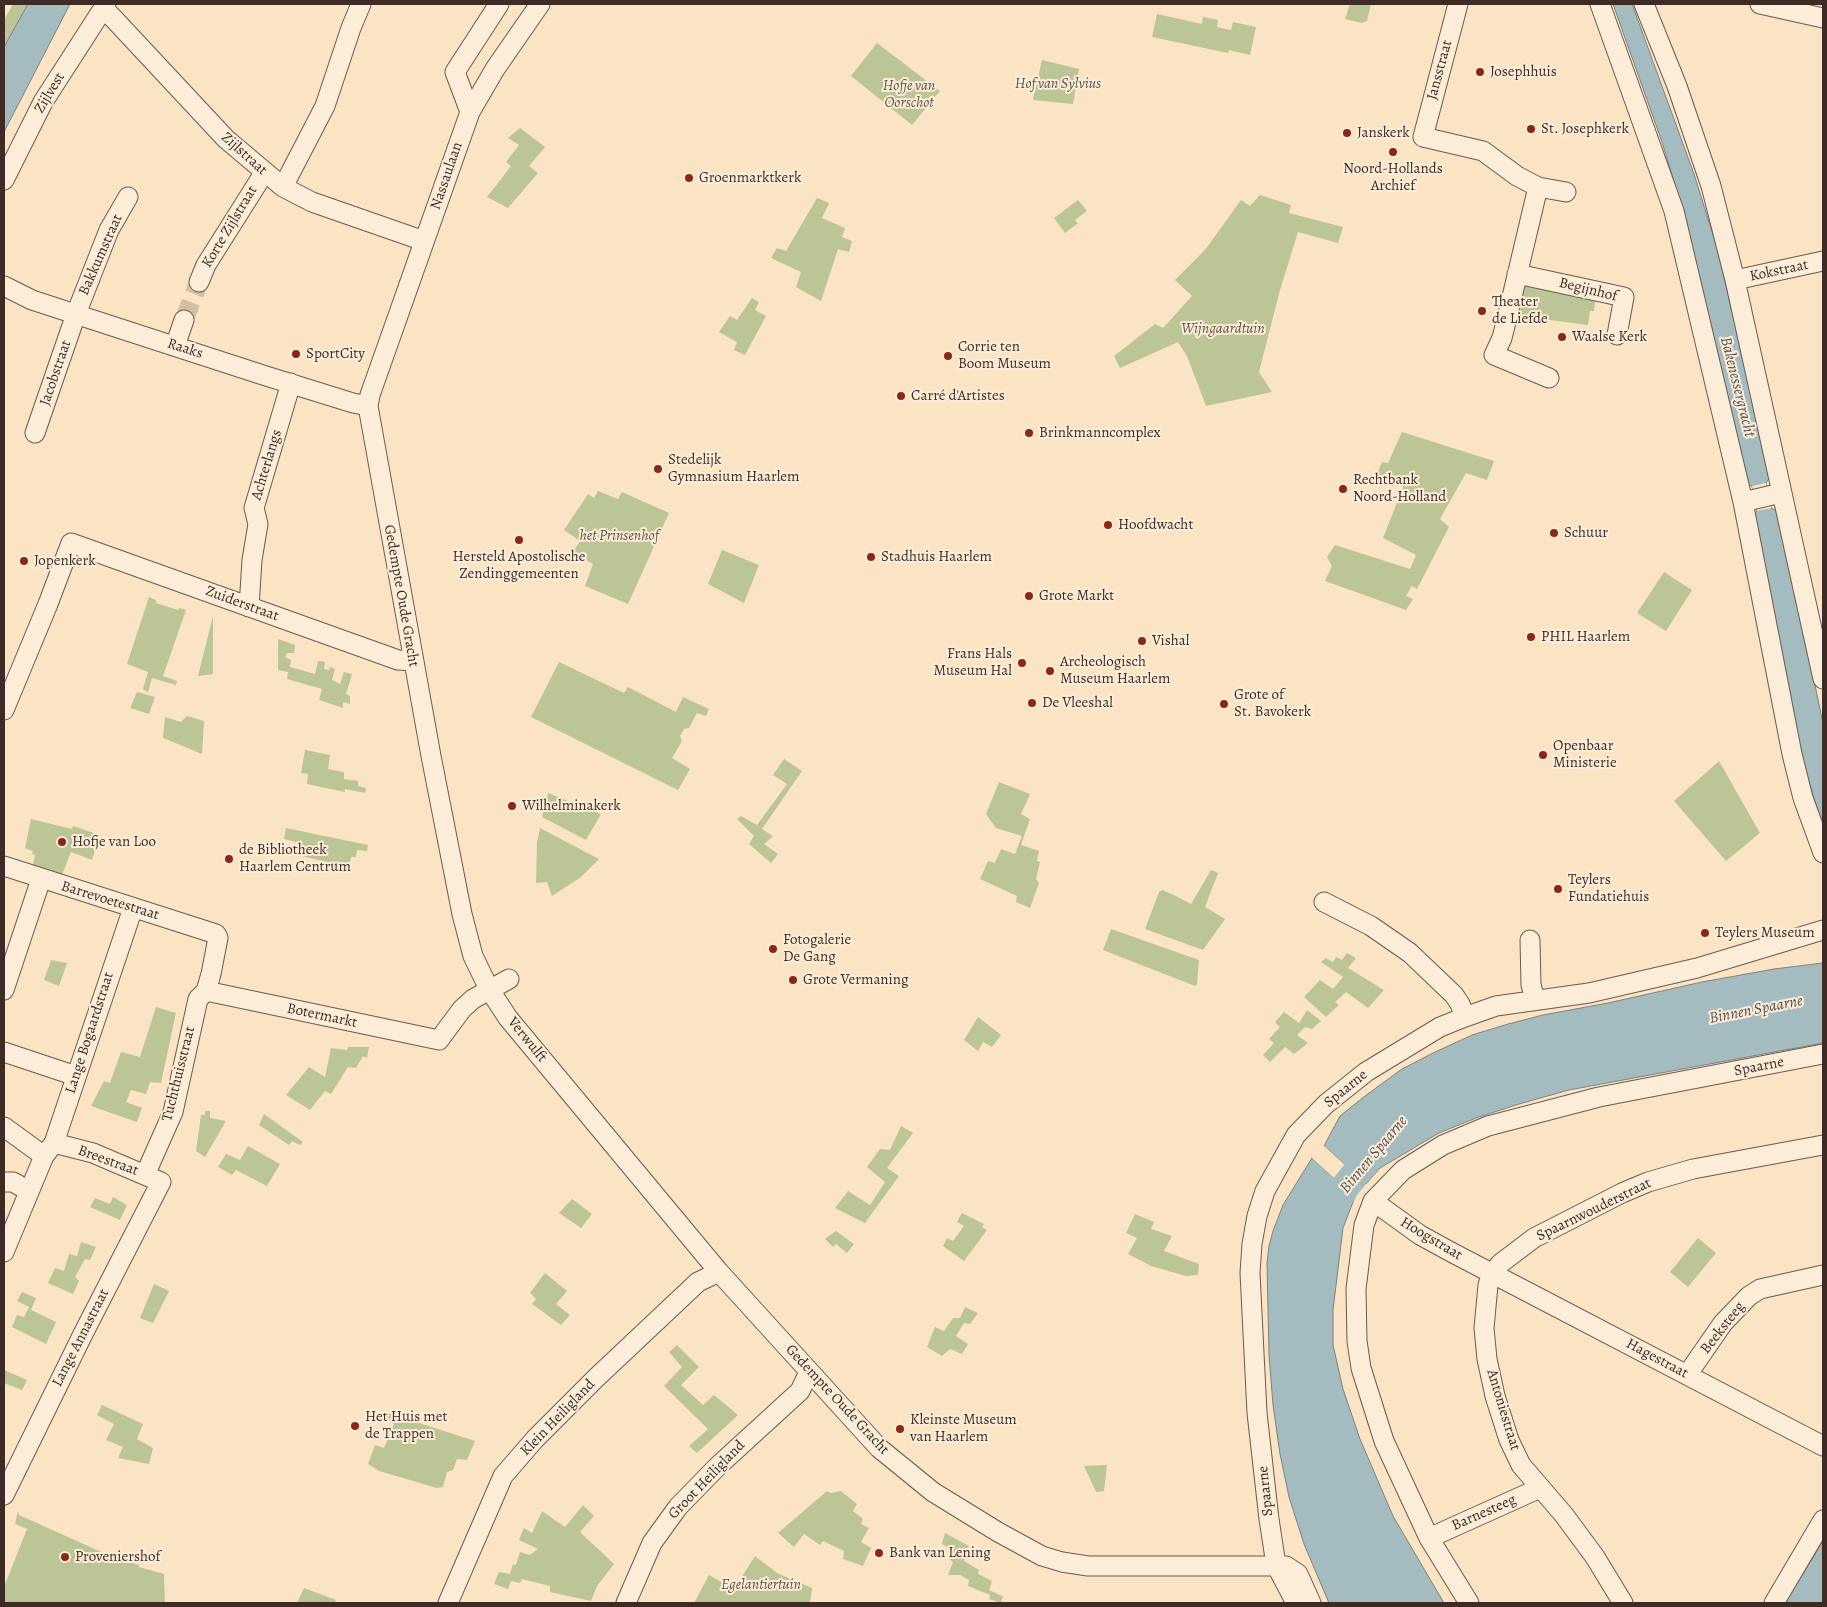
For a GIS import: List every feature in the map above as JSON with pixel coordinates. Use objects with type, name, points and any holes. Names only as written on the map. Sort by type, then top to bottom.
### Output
[{"type":"street","points":[[283,187],[325,106],[361,4]]},
{"type":"street","points":[[470,112],[455,72],[499,4]]},
{"type":"street","name":"Nassaulaan","points":[[424,241],[470,112],[495,69],[540,4]]},
{"type":"street","name":"Jansstraat","points":[[1458,4],[1423,137],[1482,151],[1517,176],[1538,187]]},
{"type":"street","points":[[1600,4],[1674,211],[1762,497],[1823,679]]},
{"type":"street","points":[[1644,4],[1676,86],[1711,186],[1735,280],[1792,754],[1803,798],[1823,852]]},
{"type":"street","points":[[1760,4],[1823,18]]},
{"type":"street","name":"Zijlstraat","points":[[104,6],[226,139],[283,187],[312,202],[424,241]]},
{"type":"street","name":"Zijlvest","points":[[4,180],[43,102],[104,6]]},
{"type":"street","name":"Korte Zijlstraat","points":[[199,282],[206,265],[264,172]]},
{"type":"street","points":[[1549,378],[1494,355],[1502,338],[1538,187],[1566,192]]},
{"type":"street","name":"Bakkumstraat","points":[[76,314],[109,230],[128,197]]},
{"type":"street","name":"Gedempte Oude Gracht","points":[[424,241],[370,395],[368,406],[391,541],[405,607],[413,661],[456,882],[473,956]]},
{"type":"street","name":"Kokstraat","points":[[1735,280],[1823,261]]},
{"type":"street","name":"Begijnhof","points":[[1517,274],[1624,297],[1617,335]]},
{"type":"street","name":"Raaks","points":[[4,286],[32,300],[291,384],[368,406]]},
{"type":"street","name":"Jacobstraat","points":[[35,433],[76,314]]},
{"type":"street","points":[[175,346],[184,320]]},
{"type":"street","name":"Achterlangs","points":[[249,607],[252,560],[258,524],[254,508],[291,384]]},
{"type":"street","name":"Zuiderstraat","points":[[4,710],[48,604],[70,543],[398,660],[413,661]]},
{"type":"street","name":"Barrevoetestraat","points":[[4,866],[216,934]]},
{"type":"street","points":[[4,990],[41,879]]},
{"type":"street","points":[[1324,902],[1371,926],[1410,954],[1454,995],[1465,1017]]},
{"type":"street","name":"Lange Bogaardstraat","points":[[4,1252],[29,1191],[49,1149],[133,908]]},
{"type":"street","name":"Spaarne","points":[[1296,1603],[1276,1565],[1269,1519],[1257,1413],[1250,1273],[1252,1244],[1257,1216],[1265,1191],[1296,1135],[1326,1104],[1366,1072],[1440,1027],[1465,1017],[1496,1006],[1588,993],[1697,968],[1823,930]]},
{"type":"street","name":"Tuchthuisstraat","points":[[153,1178],[173,1112],[198,999],[208,983],[218,942],[216,934]]},
{"type":"street","points":[[1530,940],[1531,985],[1535,999]]},
{"type":"street","name":"Verwulft","points":[[473,956],[489,989],[508,1018],[591,1118]]},
{"type":"street","points":[[489,989],[509,979]]},
{"type":"street","name":"Botermarkt","points":[[208,983],[439,1040],[462,1009],[489,989]]},
{"type":"street","points":[[4,1052],[76,1076]]},
{"type":"street","name":"Spaarne","points":[[1469,1603],[1429,1538],[1384,1441],[1360,1368],[1357,1341],[1356,1289],[1364,1225],[1373,1201],[1403,1170],[1443,1145],[1488,1126],[1599,1097],[1823,1054]]},
{"type":"street","name":"Gedempte Oude Gracht","points":[[591,1118],[719,1272],[809,1372],[879,1448],[933,1492],[998,1532],[1042,1556],[1062,1562],[1088,1566],[1276,1565]]},
{"type":"street","points":[[4,1127],[49,1149]]},
{"type":"street","name":"Spaarnwouderstraat","points":[[1492,1273],[1501,1263],[1534,1238],[1622,1193],[1648,1182],[1692,1169],[1823,1145]]},
{"type":"street","name":"Breestraat","points":[[49,1149],[93,1153],[153,1178]]},
{"type":"street","name":"Lange Annastraat","points":[[4,1495],[10,1465],[82,1334],[153,1178]]},
{"type":"street","points":[[4,1182],[13,1182],[29,1191]]},
{"type":"street","name":"Hoogstraat","points":[[1373,1201],[1420,1234],[1492,1273]]},
{"type":"street","name":"Klein Heiligland","points":[[448,1603],[503,1476],[535,1439],[596,1378],[698,1282],[719,1272]]},
{"type":"street","name":"Hagestraat","points":[[1492,1273],[1823,1446]]},
{"type":"street","name":"Antoniestraat","points":[[1492,1273],[1488,1285],[1484,1328],[1487,1359],[1495,1396],[1509,1440],[1521,1465],[1564,1515],[1595,1557],[1623,1603]]},
{"type":"street","name":"Beeksteeg","points":[[1688,1375],[1723,1323],[1749,1296],[1760,1289],[1823,1275]]},
{"type":"street","name":"Groot Heiligland","points":[[626,1603],[652,1543],[678,1507],[718,1466],[800,1391],[809,1372]]},
{"type":"street","name":"Barnesteeg","points":[[1429,1538],[1540,1488]]},
{"type":"street","points":[[1774,1603],[1823,1520]]},
{"type":"street","points":[[1276,1565],[1286,1566],[1298,1574],[1310,1603]]},
{"type":"green space","points":[[13,4],[28,4],[4,47],[4,20]]},
{"type":"green space","points":[[1350,4],[1371,4],[1367,21],[1362,23],[1345,19]]},
{"type":"green space","points":[[1157,14],[1202,24],[1203,17],[1218,20],[1217,27],[1231,30],[1233,22],[1256,27],[1250,55],[1229,50],[1228,53],[1152,37]]},
{"type":"green space","name":"Hofje van Oorschot","points":[[877,43],[940,91],[912,125],[851,76]]},
{"type":"green space","name":"Hof van Sylvius","points":[[1042,60],[1079,69],[1073,104],[1033,100]]},
{"type":"green space","points":[[520,128],[545,147],[529,166],[538,173],[508,208],[487,197],[511,166],[506,162],[519,145],[508,138]]},
{"type":"green space","name":"Wijngaardtuin","points":[[1260,195],[1291,205],[1289,213],[1343,227],[1338,243],[1298,232],[1280,290],[1259,372],[1272,392],[1206,406],[1187,356],[1178,342],[1120,368],[1114,356],[1155,324],[1163,328],[1192,296],[1175,280],[1205,250],[1241,200],[1250,206]]},
{"type":"green space","points":[[817,198],[829,203],[822,218],[845,228],[842,237],[852,241],[849,252],[838,249],[821,301],[796,287],[801,272],[771,258],[777,248],[786,251]]},
{"type":"green space","points":[[1078,200],[1087,211],[1075,220],[1078,223],[1065,233],[1054,218]]},
{"type":"green space","points":[[1525,280],[1596,295],[1594,311],[1590,311],[1588,325],[1519,316]]},
{"type":"green space","points":[[752,298],[759,302],[755,310],[766,316],[745,355],[734,350],[737,342],[719,332],[730,316],[737,320]]},
{"type":"green space","points":[[1402,432],[1494,461],[1487,480],[1466,473],[1440,519],[1449,527],[1417,589],[1412,586],[1406,596],[1413,599],[1406,610],[1325,581],[1332,566],[1327,557],[1335,545],[1410,569],[1416,555],[1383,538],[1404,485],[1377,474],[1382,462],[1388,463]]},
{"type":"green space","name":"het Prinsenhof","points":[[598,491],[618,499],[622,492],[669,513],[628,604],[585,586],[593,564],[573,552],[580,541],[564,530],[588,494],[594,498]]},
{"type":"green space","points":[[722,550],[759,565],[744,603],[708,584]]},
{"type":"green space","points":[[1664,572],[1692,590],[1666,631],[1637,613]]},
{"type":"green space","points":[[149,597],[156,600],[156,603],[178,610],[179,608],[186,610],[163,676],[177,681],[176,685],[152,678],[148,692],[143,689],[148,672],[127,664]]},
{"type":"green space","points":[[213,616],[213,674],[198,676]]},
{"type":"green space","points":[[278,639],[295,645],[294,653],[287,653],[285,657],[291,660],[290,667],[315,674],[318,661],[325,662],[324,669],[329,670],[330,667],[335,669],[332,680],[340,684],[344,672],[352,674],[346,694],[350,696],[350,704],[343,702],[343,708],[319,700],[322,689],[287,679],[288,672],[278,670]]},
{"type":"green space","points":[[559,662],[624,693],[628,687],[676,712],[683,697],[709,709],[706,716],[697,713],[689,728],[684,729],[680,736],[682,741],[672,758],[690,769],[678,790],[531,717]]},
{"type":"green space","points":[[137,692],[155,697],[149,714],[130,708]]},
{"type":"green space","points":[[187,716],[204,721],[202,754],[163,738],[165,717],[181,722]]},
{"type":"green space","points":[[305,750],[330,755],[328,769],[344,772],[344,779],[358,781],[358,786],[366,788],[365,793],[345,789],[345,792],[307,784],[308,774],[301,773]]},
{"type":"green space","points":[[784,759],[802,771],[762,829],[773,836],[764,844],[778,854],[771,863],[749,844],[754,836],[737,819],[741,816],[757,825],[787,784],[773,775]]},
{"type":"green space","points":[[1719,761],[1760,833],[1726,861],[1674,801]]},
{"type":"green space","points":[[999,782],[1030,794],[1021,814],[1030,819],[1021,845],[1039,851],[1037,861],[1040,862],[1036,879],[1039,883],[1030,908],[1016,902],[1017,896],[980,879],[988,861],[995,863],[1001,849],[1015,854],[1022,836],[996,828],[986,814]]},
{"type":"green space","points":[[548,793],[601,814],[586,840],[542,817]]},
{"type":"green space","name":"Hofje van Loo","points":[[31,819],[72,829],[73,826],[100,835],[92,860],[71,852],[62,875],[33,865],[35,855],[32,854],[33,851],[25,848]]},
{"type":"green space","points":[[286,828],[368,845],[367,851],[357,850],[356,857],[351,857],[349,867],[293,854],[296,842],[284,839]]},
{"type":"green space","points":[[540,828],[599,859],[581,877],[552,896],[547,882],[536,883],[537,843]]},
{"type":"green space","points":[[1211,870],[1218,873],[1205,907],[1225,919],[1203,950],[1145,929],[1159,892],[1162,890],[1191,904]]},
{"type":"green space","points":[[1111,929],[1199,960],[1197,984],[1195,986],[1103,950]]},
{"type":"green space","points":[[1347,953],[1356,958],[1348,968],[1384,990],[1368,1008],[1346,992],[1335,1002],[1339,1005],[1326,1017],[1304,997],[1320,980],[1333,989],[1343,977],[1321,962],[1326,958],[1333,962],[1336,957],[1342,960]]},
{"type":"green space","points":[[51,960],[67,963],[59,986],[44,980]]},
{"type":"green space","points":[[156,1007],[176,1013],[161,1083],[150,1082],[146,1094],[131,1090],[126,1102],[142,1108],[137,1122],[91,1106],[104,1081],[110,1083],[121,1052],[140,1057]]},
{"type":"green space","points":[[1307,1010],[1321,1021],[1312,1029],[1305,1027],[1297,1035],[1308,1043],[1294,1054],[1285,1047],[1270,1062],[1263,1055],[1274,1043],[1269,1039],[1280,1027],[1275,1022],[1284,1012],[1299,1023]]},
{"type":"green space","points":[[978,1017],[1001,1035],[992,1047],[983,1042],[978,1051],[964,1040]]},
{"type":"green space","points":[[348,1047],[369,1047],[367,1058],[363,1056],[356,1068],[348,1067],[331,1094],[325,1091],[310,1110],[286,1095],[309,1067],[325,1077],[331,1048],[347,1050]]},
{"type":"green space","points":[[205,1111],[210,1111],[210,1118],[226,1121],[205,1157],[196,1151],[201,1115],[205,1115]]},
{"type":"green space","points":[[264,1114],[303,1142],[300,1145],[292,1141],[289,1145],[259,1125]]},
{"type":"green space","points":[[901,1126],[913,1133],[887,1168],[899,1176],[865,1223],[835,1208],[848,1191],[870,1205],[885,1182],[867,1167],[880,1149],[890,1150]]},
{"type":"green space","points":[[248,1146],[280,1164],[267,1186],[236,1170],[232,1175],[218,1167],[226,1154],[240,1160]]},
{"type":"green space","points":[[113,1197],[127,1205],[120,1220],[90,1207],[95,1198],[110,1204]]},
{"type":"green space","points":[[572,1199],[592,1214],[581,1228],[559,1213]]},
{"type":"green space","points":[[962,1213],[984,1224],[982,1227],[987,1230],[964,1261],[943,1246],[947,1238],[953,1241],[964,1226],[957,1222]]},
{"type":"green space","points":[[1135,1214],[1154,1222],[1151,1229],[1172,1236],[1164,1251],[1199,1264],[1198,1275],[1186,1276],[1151,1266],[1128,1254],[1137,1238],[1126,1233]]},
{"type":"green space","points":[[836,1231],[854,1244],[847,1253],[836,1244],[833,1247],[825,1239]]},
{"type":"green space","points":[[1698,1238],[1716,1253],[1688,1287],[1670,1272]]},
{"type":"green space","points":[[81,1242],[96,1247],[90,1260],[85,1259],[75,1277],[79,1281],[73,1294],[48,1283],[55,1268],[64,1271],[69,1254],[77,1256]]},
{"type":"green space","points":[[545,1273],[567,1291],[556,1304],[570,1315],[561,1325],[532,1304],[536,1299],[530,1293]]},
{"type":"green space","points":[[154,1284],[169,1291],[153,1323],[140,1318]]},
{"type":"green space","points":[[22,1292],[36,1298],[31,1310],[56,1322],[46,1344],[12,1327],[17,1315],[24,1317],[29,1307],[17,1301]]},
{"type":"green space","points":[[965,1307],[978,1313],[970,1324],[964,1323],[956,1336],[968,1344],[962,1354],[950,1349],[942,1356],[927,1347],[935,1327],[944,1331],[953,1318],[960,1318]]},
{"type":"green space","points":[[677,1345],[699,1367],[681,1385],[703,1405],[714,1395],[738,1415],[697,1453],[689,1446],[708,1429],[664,1386],[682,1367],[669,1352]]},
{"type":"green space","points":[[4,1370],[27,1380],[22,1390],[4,1383]]},
{"type":"green space","points":[[102,1405],[143,1424],[137,1439],[153,1448],[149,1464],[118,1458],[123,1447],[106,1440],[114,1424],[97,1415]]},
{"type":"green space","points":[[385,1412],[475,1441],[467,1460],[457,1459],[453,1470],[447,1472],[443,1487],[437,1488],[379,1471],[368,1464],[375,1445],[384,1448],[394,1424],[385,1418]]},
{"type":"green space","points":[[1107,1465],[1104,1491],[1096,1492],[1084,1466]]},
{"type":"green space","points":[[827,1491],[831,1493],[841,1491],[857,1504],[853,1511],[863,1519],[861,1524],[869,1528],[861,1542],[871,1548],[863,1566],[843,1559],[844,1551],[823,1541],[820,1545],[804,1534],[794,1547],[778,1533]]},
{"type":"green space","points":[[583,1505],[594,1516],[580,1532],[614,1564],[597,1586],[591,1601],[550,1592],[550,1586],[522,1579],[520,1583],[511,1581],[508,1589],[494,1584],[499,1572],[510,1574],[513,1564],[516,1565],[520,1552],[530,1555],[538,1549],[519,1540],[524,1528],[532,1533],[542,1511],[565,1527]]},
{"type":"green space","name":"Proveniershof","points":[[18,1511],[19,1515],[108,1555],[164,1574],[165,1603],[4,1603],[4,1587],[27,1529],[15,1524]]},
{"type":"green space","points":[[945,1533],[969,1546],[964,1561],[979,1570],[978,1574],[992,1581],[989,1590],[1004,1597],[1001,1603],[989,1599],[990,1595],[968,1586],[969,1580],[960,1575],[948,1575],[953,1562],[949,1559],[953,1550],[942,1544]]},
{"type":"green space","name":"Egelantiertuin","points":[[755,1556],[777,1573],[812,1588],[810,1603],[694,1603],[709,1575],[734,1589]]},
{"type":"green space","points":[[304,1588],[336,1600],[335,1603],[297,1603]]},
{"type":"water","points":[[28,4],[70,4],[4,132],[4,47]]},
{"type":"water","name":"Bakenessergracht","points":[[1613,4],[1632,4],[1694,174],[1718,251],[1770,477],[1766,483],[1771,508],[1778,511],[1823,723],[1823,826],[1802,760],[1752,516],[1757,511],[1752,486],[1746,484],[1682,208],[1662,142]]},
{"type":"water","points":[[1823,963],[1823,1043],[1569,1090],[1519,1104],[1439,1133],[1380,1168],[1366,1184],[1324,1146],[1340,1116],[1365,1096],[1402,1069],[1472,1035],[1543,1015],[1702,982],[1774,969]]},
{"type":"water","points":[[1312,1158],[1355,1197],[1343,1228],[1333,1310],[1333,1345],[1343,1389],[1360,1439],[1393,1516],[1444,1603],[1329,1603],[1304,1544],[1289,1497],[1273,1405],[1269,1355],[1267,1263],[1273,1231],[1283,1205]]},
{"type":"water","points":[[1823,1540],[1823,1603],[1785,1603],[1817,1551]]},
{"type":"pier","points":[[1766,483],[1771,508],[1757,511],[1752,486]]},
{"type":"pier","points":[[1324,1146],[1366,1184],[1365,1186],[1322,1147]]},
{"type":"pier","points":[[1313,1156],[1357,1195],[1355,1197],[1312,1158]]},
{"type":"waterway","name":"Binnen Spaarne","points":[[1324,1219],[1348,1183],[1380,1145]]},
{"type":"tunnel","points":[[184,320],[199,282]]},
{"type":"place","name":"Josephhuis","points":[[1480,72]]},
{"type":"place","name":"St. Josephkerk","points":[[1531,129]]},
{"type":"place","name":"Janskerk","points":[[1347,133]]},
{"type":"place","name":"Noord-Hollands Archief","points":[[1393,152]]},
{"type":"place","name":"Groenmarktkerk","points":[[689,178]]},
{"type":"place","name":"Theater de Liefde","points":[[1482,311]]},
{"type":"place","name":"Waalse Kerk","points":[[1562,337]]},
{"type":"place","name":"SportCity","points":[[296,354]]},
{"type":"place","name":"Corrie ten Boom Museum","points":[[948,356]]},
{"type":"place","name":"Carré d'Artistes","points":[[901,396]]},
{"type":"place","name":"Brinkmanncomplex","points":[[1029,433]]},
{"type":"place","name":"Stedelijk Gymnasium Haarlem","points":[[658,469]]},
{"type":"place","name":"Rechtbank Noord-Holland","points":[[1343,489]]},
{"type":"place","name":"Hoofdwacht","points":[[1108,525]]},
{"type":"place","name":"Schuur","points":[[1554,533]]},
{"type":"place","name":"Hersteld Apostolische Zendinggemeenten","points":[[519,540]]},
{"type":"place","name":"Stadhuis Haarlem","points":[[871,557]]},
{"type":"place","name":"Jopenkerk","points":[[24,561]]},
{"type":"place","name":"Grote Markt","points":[[1029,596]]},
{"type":"place","name":"PHIL Haarlem","points":[[1531,637]]},
{"type":"place","name":"Vishal","points":[[1142,641]]},
{"type":"place","name":"Frans Hals Museum Hal","points":[[1022,663]]},
{"type":"place","name":"Archeologisch Museum Haarlem","points":[[1050,671]]},
{"type":"place","name":"De Vleeshal","points":[[1032,703]]},
{"type":"place","name":"Grote of St. Bavokerk","points":[[1224,704]]},
{"type":"place","name":"Openbaar Ministerie","points":[[1543,755]]},
{"type":"place","name":"Wilhelminakerk","points":[[512,806]]},
{"type":"place","name":"Hofje van Loo","points":[[62,842]]},
{"type":"place","name":"de Bibliotheek Haarlem Centrum","points":[[229,859]]},
{"type":"place","name":"Teylers Fundatiehuis","points":[[1558,889]]},
{"type":"place","name":"Teylers Museum","points":[[1705,933]]},
{"type":"place","name":"Fotogalerie De Gang","points":[[773,949]]},
{"type":"place","name":"Grote Vermaning","points":[[793,980]]},
{"type":"place","name":"Het Huis met de Trappen","points":[[355,1426]]},
{"type":"place","name":"Kleinste Museum van Haarlem","points":[[900,1429]]},
{"type":"place","name":"Bank van Lening","points":[[879,1553]]},
{"type":"place","name":"Proveniershof","points":[[65,1557]]}]
